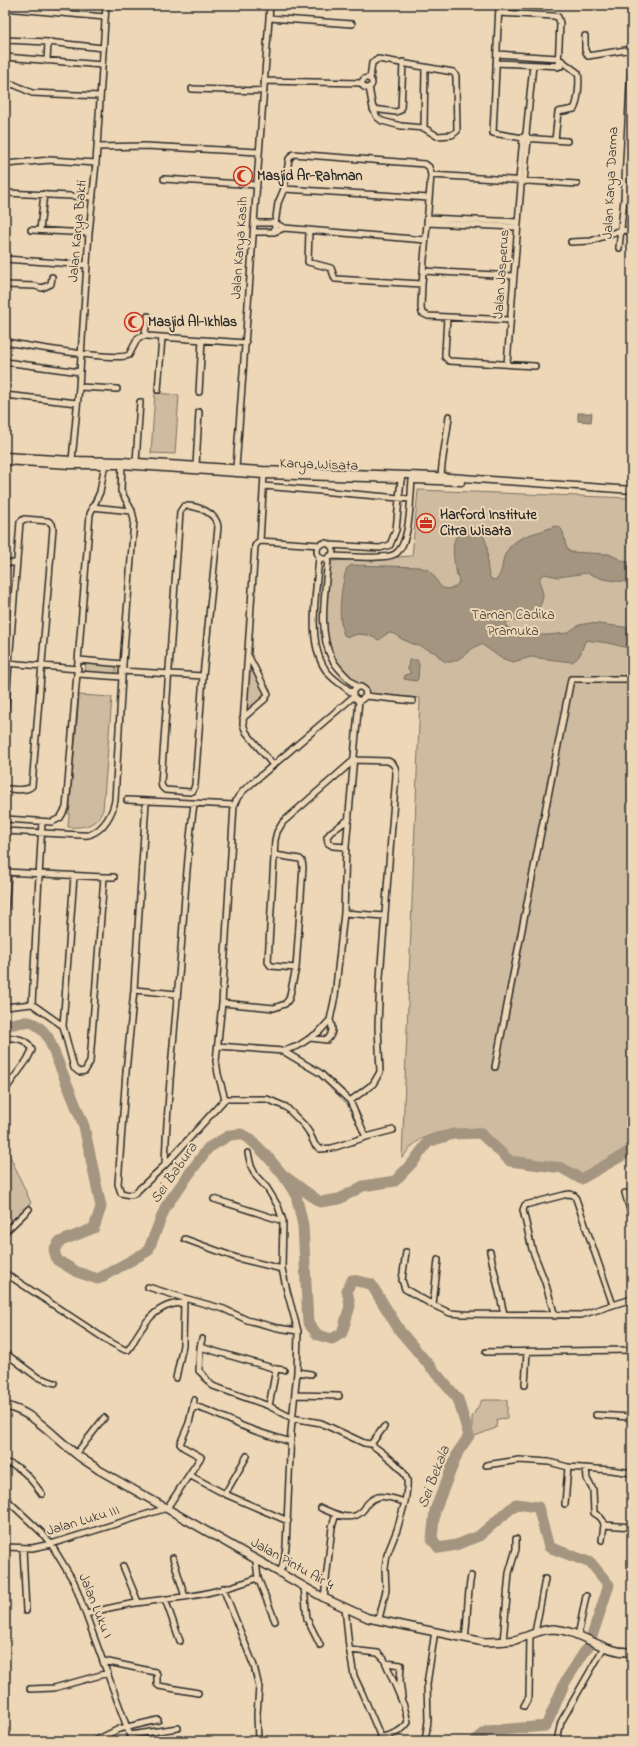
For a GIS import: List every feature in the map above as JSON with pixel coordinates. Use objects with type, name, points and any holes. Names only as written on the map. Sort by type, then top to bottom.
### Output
[{"type":"main road","name":"Jalan Pintu Air 4","points":[[5,1406],[19,1410],[32,1418],[76,1454],[99,1470],[167,1508],[256,1561],[324,1598],[363,1616],[484,1642],[503,1642],[552,1629],[580,1637],[600,1646],[620,1652],[632,1652]]},
{"type":"street","name":"Jalan Karya Bakti","points":[[72,460],[79,387],[89,231],[96,163],[106,5]]},
{"type":"street","name":"Jalan Karya Kasih","points":[[236,468],[270,5]]},
{"type":"street","points":[[499,5],[493,131],[497,135],[567,140]]},
{"type":"street","points":[[5,8],[105,17]]},
{"type":"street","points":[[499,13],[558,17],[560,23],[558,67]]},
{"type":"street","points":[[269,18],[352,24]]},
{"type":"street","points":[[585,36],[585,50],[588,56],[632,48]]},
{"type":"street","points":[[5,40],[48,42],[103,48]]},
{"type":"street","points":[[47,61],[48,42]]},
{"type":"street","name":"Jalan Karya Darma","points":[[620,248],[632,48]]},
{"type":"street","points":[[497,54],[558,58],[565,65],[575,69],[579,74],[576,106],[574,109],[558,112],[555,140]]},
{"type":"street","points":[[5,57],[102,65]]},
{"type":"street","points":[[375,59],[403,62],[453,72],[456,76],[457,128],[455,134],[443,136],[432,134],[424,128],[385,123],[377,117],[373,109],[370,87],[372,83],[370,79],[372,63],[375,59]]},
{"type":"street","points":[[373,109],[396,112],[401,110],[403,62]]},
{"type":"street","points":[[496,63],[558,67],[565,65]]},
{"type":"street","name":"Jalan Jasperus","points":[[507,364],[520,182],[534,65]]},
{"type":"street","points":[[424,128],[425,67]]},
{"type":"street","points":[[362,83],[366,78],[370,79]]},
{"type":"street","points":[[264,81],[362,83],[365,87],[370,87]]},
{"type":"street","points":[[5,83],[15,84],[32,93],[100,96]]},
{"type":"street","points":[[192,89],[264,91]]},
{"type":"street","name":"Jalan Jasperus","points":[[526,137],[526,180]]},
{"type":"street","points":[[97,147],[145,146],[259,152]]},
{"type":"street","points":[[274,232],[278,203],[284,189],[291,155],[295,154],[422,163],[429,167],[431,174],[422,284],[422,313],[426,315],[447,317],[510,320]]},
{"type":"street","points":[[6,164],[60,160],[96,163]]},
{"type":"street","points":[[625,169],[632,169]]},
{"type":"street","points":[[431,174],[520,182],[526,180],[577,184]]},
{"type":"street","points":[[164,179],[256,185]]},
{"type":"street","points":[[284,189],[429,198]]},
{"type":"street","points":[[5,193],[93,197]]},
{"type":"street","points":[[40,230],[44,194]]},
{"type":"street","points":[[427,220],[517,225]]},
{"type":"street","points":[[254,223],[275,223],[284,228],[426,240]]},
{"type":"street","points":[[254,232],[274,232],[284,228]]},
{"type":"street","points":[[31,230],[89,231]]},
{"type":"street","points":[[309,230],[308,262],[331,268],[335,279],[422,284]]},
{"type":"street","points":[[571,242],[591,241],[621,230],[632,231]]},
{"type":"street","points":[[5,259],[87,265]]},
{"type":"street","points":[[423,271],[513,276]]},
{"type":"street","points":[[5,285],[35,286],[42,288],[51,284],[52,277]]},
{"type":"street","points":[[146,335],[145,332],[148,316]]},
{"type":"street","points":[[447,317],[445,353],[447,360],[451,362],[535,366]]},
{"type":"street","points":[[5,342],[108,357],[127,356],[131,352],[137,339],[146,335],[246,343]]},
{"type":"street","points":[[158,390],[162,337]]},
{"type":"street","points":[[199,392],[202,340]]},
{"type":"street","points":[[5,362],[80,372]]},
{"type":"street","points":[[79,387],[117,389]]},
{"type":"street","points":[[5,395],[77,403]]},
{"type":"street","points":[[136,462],[140,402]]},
{"type":"street","points":[[196,466],[199,412]]},
{"type":"street","points":[[441,477],[442,459],[446,446],[449,416]]},
{"type":"street","points":[[5,456],[105,462],[100,492],[90,514],[66,808],[64,814],[57,821],[42,822],[5,819]]},
{"type":"street","name":"Karya Wisata","points":[[5,461],[105,462],[264,474],[630,491]]},
{"type":"street","points":[[5,831],[91,834],[107,822],[114,810],[122,674],[134,528],[132,511],[121,490],[122,463],[136,462],[441,477],[630,491]]},
{"type":"street","points":[[264,474],[260,541],[256,544],[255,550],[249,656],[243,724],[246,732],[274,764]]},
{"type":"street","points":[[260,541],[320,545],[324,543],[330,546],[384,548],[390,545],[396,530],[401,480]]},
{"type":"street","points":[[319,556],[323,558],[392,556],[402,548],[407,531],[412,480]]},
{"type":"street","points":[[264,486],[410,499]]},
{"type":"street","points":[[188,505],[196,507],[214,516],[218,524],[195,785],[193,791],[190,792],[167,790],[162,787],[168,674],[180,512],[182,507],[188,505]]},
{"type":"street","points":[[92,507],[132,511]]},
{"type":"street","points":[[5,715],[7,663],[21,520],[48,521],[51,523],[53,528],[31,794]]},
{"type":"street","points":[[396,530],[407,531]]},
{"type":"street","points":[[320,545],[317,549],[319,556],[314,624],[317,652],[324,667],[334,679],[359,700]]},
{"type":"street","points":[[330,546],[332,550],[329,557],[323,624],[326,643],[333,660],[357,687],[363,688],[366,696]]},
{"type":"street","points":[[5,563],[16,563]]},
{"type":"street","points":[[314,624],[323,624]]},
{"type":"street","points":[[244,718],[265,699],[268,694],[249,656]]},
{"type":"street","points":[[78,660],[123,664]]},
{"type":"street","points":[[7,663],[41,666],[78,672],[204,676]]},
{"type":"street","points":[[495,1067],[571,679],[632,679]]},
{"type":"street","points":[[225,1099],[216,1067],[222,1002],[234,805],[241,794],[353,695],[357,687]]},
{"type":"street","points":[[359,700],[366,696],[413,701]]},
{"type":"street","points":[[310,1038],[327,1040],[331,1036],[332,1031],[330,1020],[337,981],[344,912],[346,847],[359,700]]},
{"type":"street","points":[[296,968],[271,966],[268,962],[277,832],[283,822],[354,760],[388,761],[392,763],[396,770],[384,916],[378,1026],[380,1072],[373,1084],[350,1101]]},
{"type":"street","points":[[5,789],[31,788]]},
{"type":"street","points":[[127,800],[234,805]]},
{"type":"street","points":[[146,802],[134,990],[126,1072],[118,1184],[120,1192],[127,1195],[134,1194],[165,1165],[225,1099],[267,1099],[286,1107],[304,1125],[315,1145],[320,1148],[332,1148],[393,1130]]},
{"type":"street","points":[[165,1165],[167,1110],[189,842],[194,804]]},
{"type":"street","points":[[346,847],[330,845],[327,837],[330,832],[349,819]]},
{"type":"street","points":[[32,1004],[42,822]]},
{"type":"street","points":[[222,1002],[274,1008],[282,1006],[287,1002],[290,996],[296,968],[302,861],[295,857],[275,855]]},
{"type":"street","points":[[5,911],[6,872],[114,877]]},
{"type":"street","points":[[74,876],[63,1026],[74,1068],[79,1072],[85,1071],[90,1062],[104,877]]},
{"type":"street","points":[[344,912],[384,916]]},
{"type":"street","points":[[134,990],[177,994]]},
{"type":"street","points":[[5,1007],[32,1004],[63,1026]]},
{"type":"street","points":[[283,1051],[310,1038],[319,1032],[330,1020]]},
{"type":"street","points":[[5,1038],[24,1040],[30,1045],[32,1050],[27,1060],[5,1090]]},
{"type":"street","points":[[218,1046],[283,1051],[320,1073],[350,1101],[366,1137]]},
{"type":"street","points":[[5,1076],[11,1081]]},
{"type":"street","points":[[248,1153],[251,1166],[256,1176],[278,1206],[283,1221],[282,1269],[286,1292],[298,1331],[297,1372],[292,1418],[288,1521],[283,1564],[279,1573]]},
{"type":"street","points":[[625,1193],[632,1217]]},
{"type":"street","points":[[555,1316],[545,1282],[532,1249],[523,1210],[525,1205],[564,1195],[570,1194],[575,1196],[613,1305]]},
{"type":"street","points":[[214,1199],[283,1221]]},
{"type":"street","points":[[5,1232],[29,1209]]},
{"type":"street","points":[[185,1239],[238,1258],[282,1269]]},
{"type":"street","points":[[406,1252],[402,1280],[405,1289],[450,1313],[555,1316],[581,1315],[632,1299]]},
{"type":"street","points":[[490,1252],[504,1314]]},
{"type":"street","points":[[433,1305],[438,1260]]},
{"type":"street","points":[[5,1273],[108,1341],[125,1350],[128,1350],[141,1328],[153,1314],[158,1310],[184,1301]]},
{"type":"street","points":[[148,1287],[184,1301],[224,1309],[246,1320],[271,1327],[298,1331]]},
{"type":"street","points":[[176,1378],[183,1345],[184,1301]]},
{"type":"street","points":[[202,1339],[198,1368],[199,1371],[205,1375],[208,1383],[269,1406],[292,1418],[321,1423],[360,1442],[371,1444],[389,1457],[406,1477],[407,1488],[405,1502],[398,1530],[387,1555],[385,1568],[386,1590],[379,1619]]},
{"type":"street","points":[[200,1347],[284,1370]]},
{"type":"street","points":[[486,1352],[632,1350]]},
{"type":"street","points":[[525,1385],[527,1352]]},
{"type":"street","points":[[5,1353],[37,1377],[55,1383]]},
{"type":"street","points":[[269,1406],[276,1369]]},
{"type":"street","points":[[297,1372],[312,1374]]},
{"type":"street","points":[[295,1394],[339,1396]]},
{"type":"street","points":[[167,1508],[201,1457],[180,1444],[189,1423],[194,1400]]},
{"type":"street","points":[[193,1406],[212,1412],[240,1425],[291,1442]]},
{"type":"street","points":[[596,1415],[632,1416]]},
{"type":"street","points":[[76,1454],[104,1418]]},
{"type":"street","points":[[371,1444],[384,1427]]},
{"type":"street","points":[[225,1494],[247,1456]]},
{"type":"street","points":[[486,1465],[519,1460],[549,1462],[568,1467],[632,1473]]},
{"type":"street","points":[[5,1463],[14,1464],[18,1467],[30,1478],[42,1494]]},
{"type":"street","points":[[565,1504],[568,1467]]},
{"type":"street","points":[[586,1468],[587,1480],[593,1490],[594,1513],[602,1519],[604,1526],[602,1540]]},
{"type":"street","points":[[189,1475],[225,1494],[288,1521]]},
{"type":"street","points":[[322,1508],[344,1517],[356,1516],[368,1502],[377,1497],[382,1496],[405,1502]]},
{"type":"street","name":"Jalan Luku I","points":[[5,1498],[31,1521],[51,1544],[74,1582],[87,1614],[132,1741]]},
{"type":"street","name":"Jalan Luku III","points":[[5,1547],[23,1548],[51,1544],[167,1508]]},
{"type":"street","points":[[324,1598],[332,1527],[336,1514]]},
{"type":"street","points":[[604,1526],[632,1528]]},
{"type":"street","points":[[503,1642],[509,1573],[516,1549],[516,1539]]},
{"type":"street","points":[[23,1548],[26,1610]]},
{"type":"street","points":[[173,1558],[185,1597]]},
{"type":"street","points":[[256,1561],[258,1578],[275,1621]]},
{"type":"street","points":[[123,1566],[138,1602]]},
{"type":"street","points":[[465,1638],[471,1576]]},
{"type":"street","points":[[87,1614],[138,1602],[185,1597],[258,1578]]},
{"type":"street","points":[[524,1706],[529,1697],[533,1634],[546,1579]]},
{"type":"street","points":[[304,1586],[307,1619],[320,1646]]},
{"type":"street","points":[[223,1588],[254,1666],[259,1687],[257,1714],[258,1741]]},
{"type":"street","points":[[580,1637],[586,1596]]},
{"type":"street","points":[[165,1599],[180,1641]]},
{"type":"street","points":[[345,1607],[354,1676],[382,1737],[391,1735],[407,1724],[400,1681],[402,1665],[386,1663]]},
{"type":"street","points":[[425,1741],[428,1721],[427,1684],[435,1632]]},
{"type":"street","points":[[557,1741],[561,1722],[600,1646]]},
{"type":"street","points":[[350,1650],[378,1653],[386,1663],[404,1706]]},
{"type":"street","points":[[104,1661],[155,1672],[157,1674],[157,1684],[159,1686],[198,1693]]},
{"type":"street","points":[[30,1689],[54,1688],[108,1673]]},
{"type":"street","points":[[94,1741],[113,1731],[127,1726],[158,1720]]},
{"type":"street","points":[[130,1735],[178,1728]]},
{"type":"green space","points":[[155,393],[179,395],[175,454],[151,453]]},
{"type":"green space","name":"Taman Cadika Pramuka","points":[[418,490],[632,498],[632,1144],[581,1175],[562,1164],[510,1158],[482,1129],[440,1132],[424,1138],[415,1144],[402,1158],[420,698],[368,694],[364,687],[357,684],[336,662],[329,648],[326,611],[331,561],[412,556]]},
{"type":"green space","points":[[86,664],[116,666],[116,675],[85,673]]},
{"type":"green space","points":[[250,667],[266,695],[246,712]]},
{"type":"green space","points":[[79,695],[112,697],[103,810],[97,820],[89,825],[68,827]]},
{"type":"green space","points":[[5,1145],[31,1203],[5,1226]]},
{"type":"green space","points":[[482,1400],[507,1400],[507,1418],[497,1419],[496,1428],[472,1437],[472,1417]]},
{"type":"shaded area","points":[[578,413],[592,413],[591,422],[578,421]]},
{"type":"shaded area","points":[[555,526],[562,529],[567,549],[570,552],[609,554],[623,561],[632,563],[632,583],[603,579],[587,573],[558,577],[544,574],[540,577],[543,599],[539,607],[534,613],[524,620],[508,621],[506,624],[507,627],[520,635],[567,633],[579,625],[590,623],[632,628],[632,649],[608,643],[586,640],[580,655],[572,662],[531,657],[513,662],[501,658],[481,644],[453,662],[447,662],[436,653],[408,642],[391,633],[386,634],[379,640],[368,635],[358,634],[348,637],[344,635],[340,611],[343,583],[347,568],[352,565],[419,567],[432,573],[441,587],[449,589],[455,587],[459,582],[453,552],[455,538],[459,532],[467,528],[472,528],[478,529],[486,542],[489,573],[491,579],[496,580],[501,572],[504,557],[508,549],[513,544],[525,536]]},
{"type":"shaded area","points":[[409,660],[417,660],[419,664],[418,679],[416,681],[404,679],[405,675],[411,673],[408,669]]},
{"type":"waterway","name":"Sei Babura","points":[[5,1026],[30,1022],[38,1026],[48,1037],[84,1126],[101,1207],[94,1228],[59,1242],[54,1250],[57,1260],[77,1272],[98,1279],[148,1251],[166,1206],[208,1148],[230,1135],[241,1134],[250,1139],[283,1175],[320,1202],[339,1199],[363,1186],[395,1181],[414,1161],[428,1142],[453,1134],[480,1133],[510,1161],[562,1168],[581,1179],[632,1150]]},
{"type":"waterway","name":"Sei Bekala","points":[[283,1175],[296,1195],[303,1225],[308,1323],[318,1335],[332,1339],[342,1333],[350,1306],[347,1290],[352,1280],[371,1284],[400,1331],[458,1399],[469,1436],[458,1452],[435,1510],[432,1539],[439,1548],[456,1545],[479,1536],[516,1504],[538,1507],[549,1547],[591,1563],[609,1585],[589,1645],[565,1682],[546,1726],[487,1731],[475,1741]]},
{"type":"place","name":"Masjid Ar-Rahman","points":[[243,176]]},
{"type":"place","name":"Masjid Al-Ikhlas","points":[[134,322]]},
{"type":"place","name":"Harford Institute Citra Wisata","points":[[426,523]]}]
